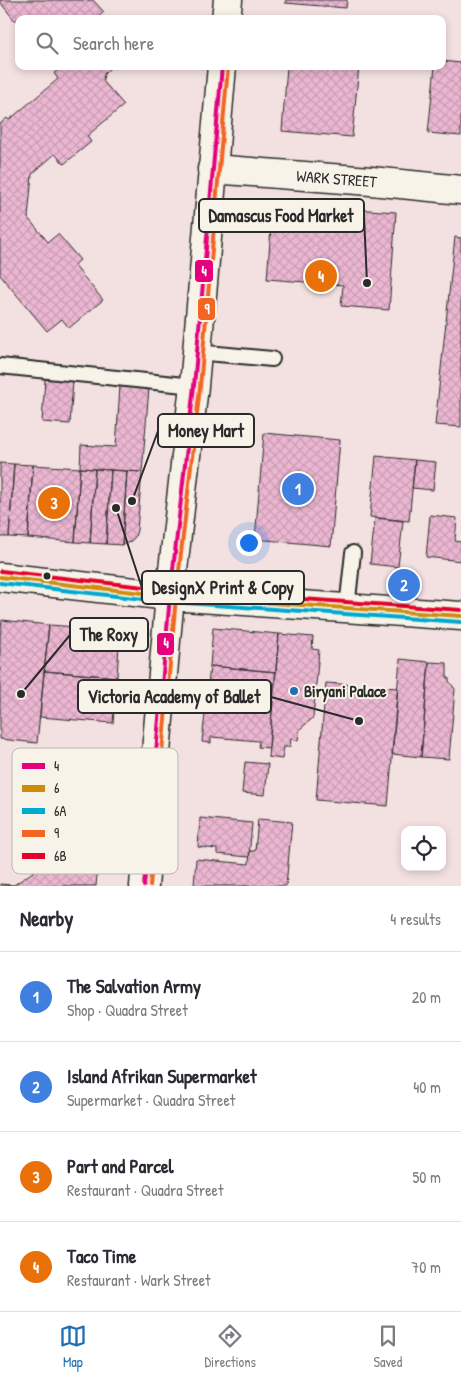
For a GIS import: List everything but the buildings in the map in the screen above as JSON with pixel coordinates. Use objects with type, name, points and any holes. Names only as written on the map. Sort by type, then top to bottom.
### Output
[{"type":"main road","points":[[226,15],[228,0]]},
{"type":"main road","points":[[156,748],[170,596],[194,386],[222,70]]},
{"type":"main road","name":"WARK STREET","points":[[212,169],[461,190]]},
{"type":"main road","points":[[0,577],[170,596],[461,616]]},
{"type":"lane","points":[[196,352],[272,359]]},
{"type":"lane","points":[[0,366],[194,386]]},
{"type":"lane","points":[[347,608],[352,554]]},
{"type":"transit line","name":"4","points":[[156,748],[170,596],[194,386],[222,70]]},
{"type":"transit line","name":"9","points":[[162,748],[176,597],[200,387],[228,70]]},
{"type":"transit line","name":"6B","points":[[1,571],[171,590],[461,610]]},
{"type":"transit line","name":"6","points":[[0,577],[170,596],[461,616]]},
{"type":"transit line","name":"6A","points":[[0,583],[170,602],[461,622]]},
{"type":"transit line","name":"4","points":[[144,886],[145,874]]},
{"type":"transit line","name":"9","points":[[150,886],[151,874]]},
{"type":"place","name":"Taco Time","points":[[321,276]]},
{"type":"place","name":"Damascus Food Market","points":[[367,283]]},
{"type":"place","name":"The Salvation Army","points":[[298,489]]},
{"type":"place","name":"Money Mart","points":[[132,501]]},
{"type":"place","name":"Part and Parcel","points":[[54,503]]},
{"type":"place","name":"DesignX Print & Copy","points":[[116,508]]},
{"type":"place","name":"Island Afrikan Supermarket","points":[[404,585]]},
{"type":"place","name":"Biryani Palace","points":[[294,691]]},
{"type":"place","name":"The Roxy","points":[[21,694]]},
{"type":"place","name":"Victoria Academy of Ballet","points":[[359,721]]}]
